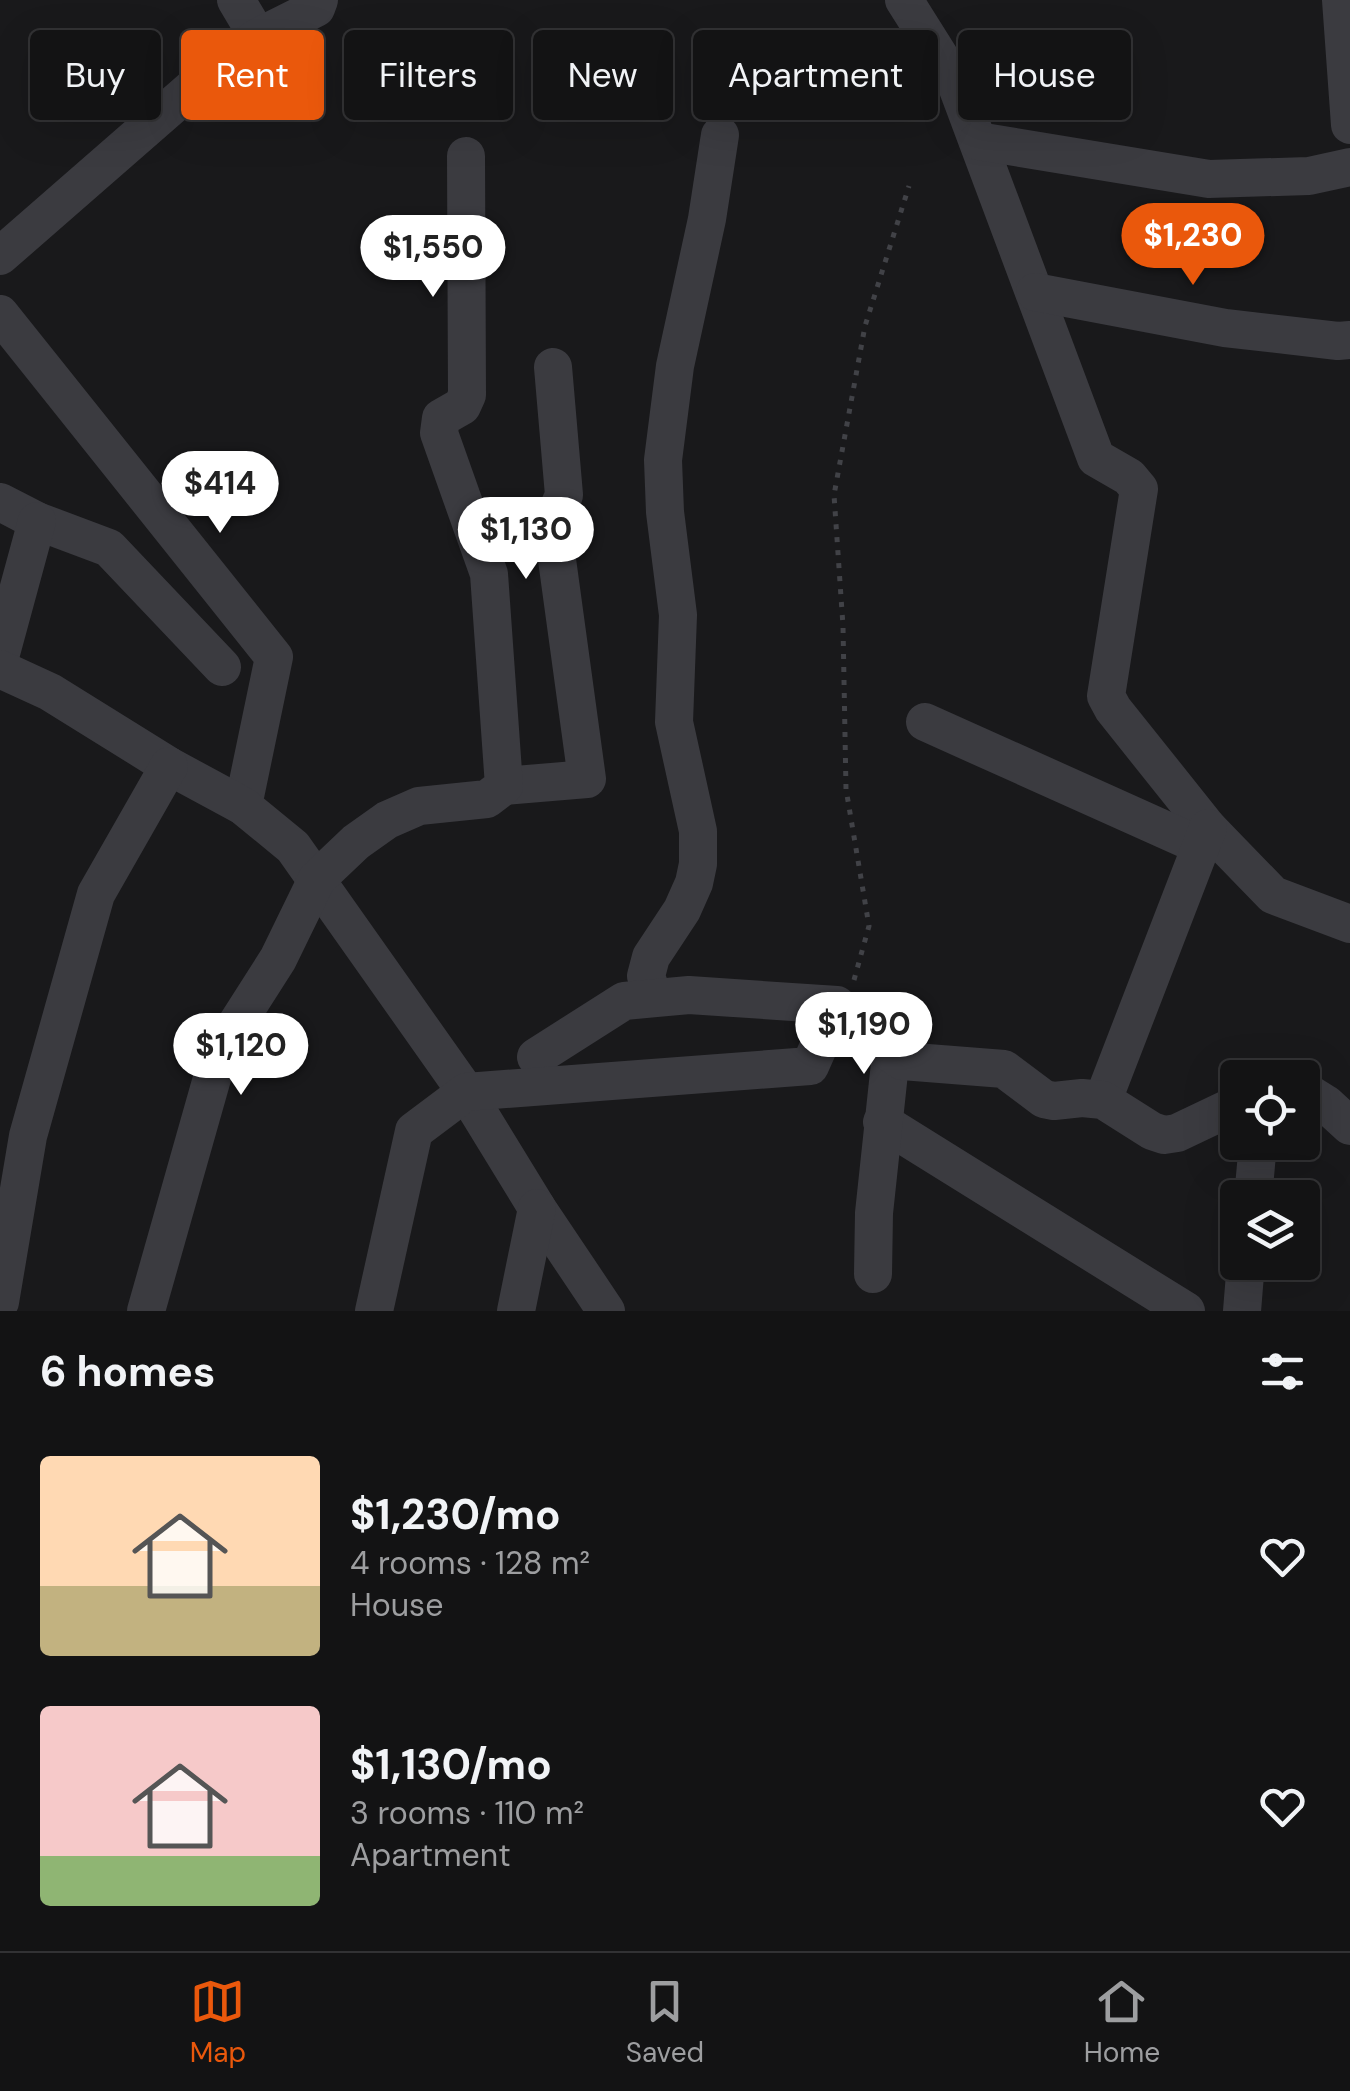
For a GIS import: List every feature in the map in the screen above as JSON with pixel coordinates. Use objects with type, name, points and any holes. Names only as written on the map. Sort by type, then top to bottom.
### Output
[{"type":"street","points":[[236,0],[254,30]]},
{"type":"street","points":[[272,30],[316,8],[319,0]]},
{"type":"street","points":[[904,0],[955,80],[1096,458],[1129,477],[1139,489],[1106,696],[1205,837],[1273,895],[1350,924]]},
{"type":"street","points":[[1341,0],[1350,125]]},
{"type":"street","points":[[0,256],[181,98]]},
{"type":"street","points":[[653,996],[646,976],[651,957],[682,910],[698,864],[698,831],[674,722],[678,615],[664,512],[664,460],[675,366],[707,219],[720,134]]},
{"type":"street","points":[[978,141],[1208,179],[1309,176],[1350,167]]},
{"type":"street","points":[[466,156],[467,395],[462,406],[441,418],[439,433],[489,574],[504,786]]},
{"type":"street","points":[[1035,292],[1225,328],[1350,340]]},
{"type":"street","points":[[0,314],[274,657],[243,806]]},
{"type":"street","points":[[146,1311],[220,1050],[278,959],[316,880],[356,842],[388,820],[419,806],[486,799],[504,786],[586,779],[552,523],[564,495],[552,367]]},
{"type":"street","points":[[0,502],[37,521],[109,548],[222,667]]},
{"type":"street","points":[[0,657],[37,521]]},
{"type":"street","points":[[0,669],[50,692],[169,766],[243,806],[293,847],[466,1092],[606,1311]]},
{"type":"street","points":[[925,722],[1205,837]]},
{"type":"street","points":[[0,1302],[28,1136],[96,894],[169,766]]},
{"type":"street","points":[[1103,1100],[1205,837]]},
{"type":"street","points":[[536,1058],[624,1001],[689,995],[837,1005]]},
{"type":"street","points":[[374,1311],[414,1131],[466,1092],[810,1066],[833,1014],[902,1060],[1004,1069],[1044,1099],[1103,1100],[1152,1131],[1177,1133],[1220,1113]]},
{"type":"street","points":[[873,1274],[874,1212],[891,1054]]},
{"type":"street","points":[[1320,1100],[1350,1126]]},
{"type":"street","points":[[882,1122],[1186,1311]]},
{"type":"street","points":[[516,1311],[537,1208]]},
{"type":"street","points":[[1242,1311],[1245,1280]]},
{"type":"path","points":[[837,1005],[854,980],[869,926],[846,789],[843,626],[834,496],[865,326],[909,186]]}]
